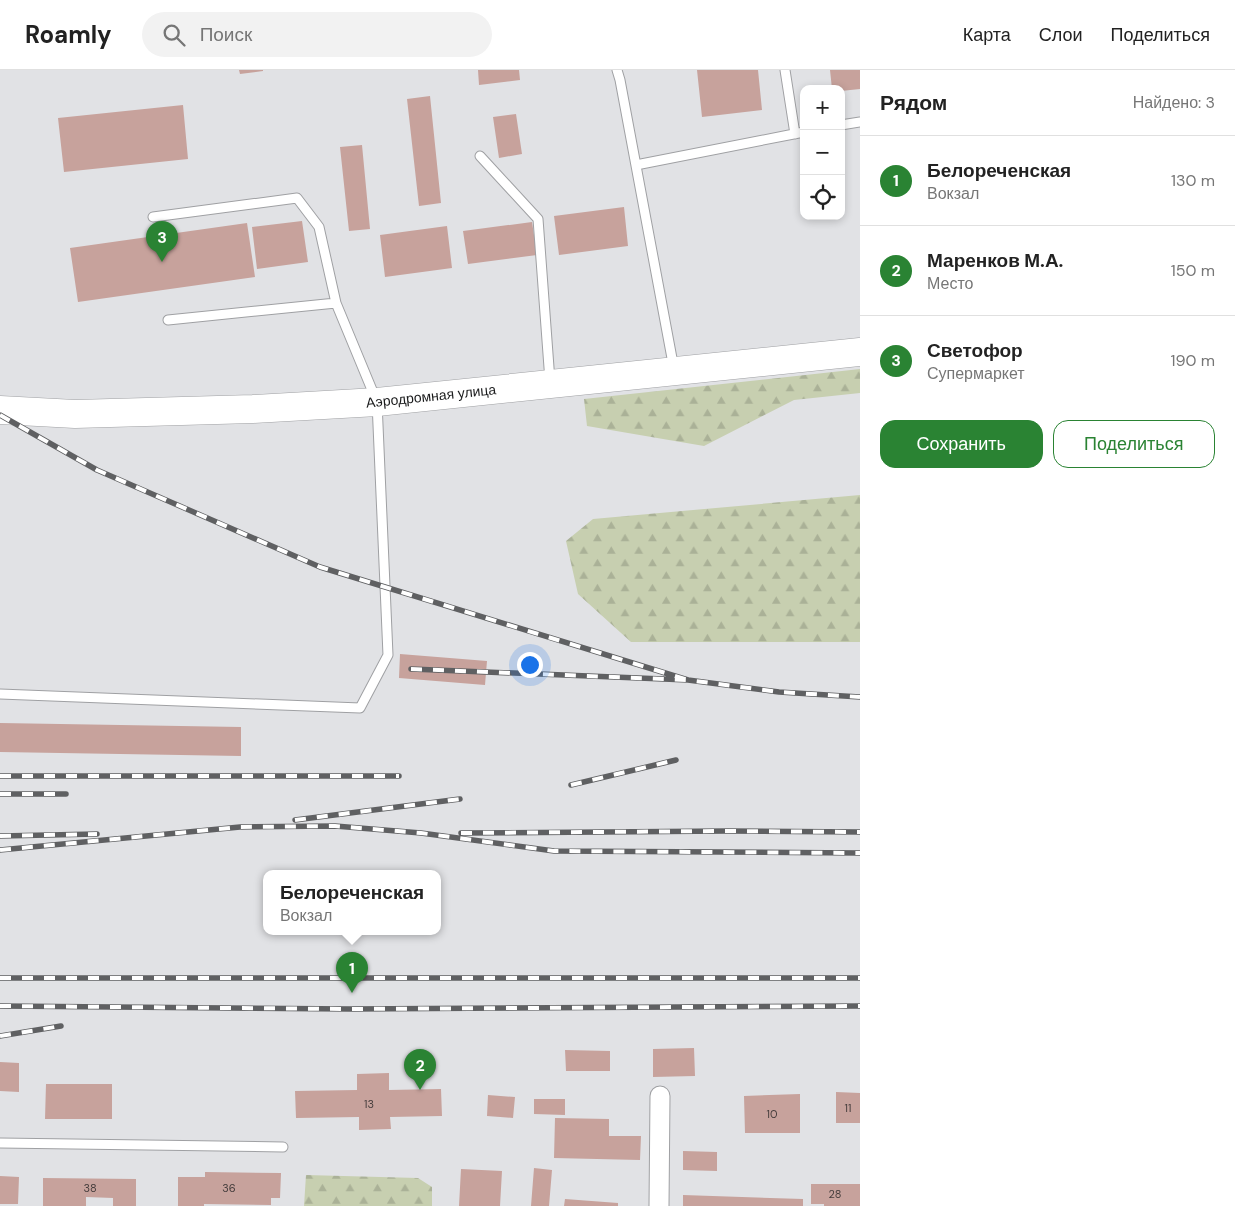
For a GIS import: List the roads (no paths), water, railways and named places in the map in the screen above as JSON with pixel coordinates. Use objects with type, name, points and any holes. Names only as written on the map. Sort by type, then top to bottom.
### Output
[{"type":"main road","name":"Аэродромная улица","points":[[0,410],[76,414],[253,409],[377,402],[860,352]]},
{"type":"street","points":[[659,1206],[660,1096]]},
{"type":"lane","points":[[617,70],[674,371]]},
{"type":"lane","points":[[636,165],[799,133],[785,70]]},
{"type":"lane","points":[[845,124],[860,122]]},
{"type":"lane","points":[[480,156],[538,219],[551,384]]},
{"type":"lane","points":[[0,694],[360,708],[388,655],[377,402],[336,303],[319,227],[297,198],[153,217]]},
{"type":"lane","points":[[168,320],[336,303]]},
{"type":"lane","points":[[0,1143],[283,1147]]},
{"type":"railway","points":[[0,415],[97,470],[320,567],[688,680]]},
{"type":"railway","points":[[411,669],[688,680],[779,692],[860,697]]},
{"type":"railway","points":[[571,785],[676,760]]},
{"type":"railway","points":[[0,776],[399,776]]},
{"type":"railway","points":[[0,794],[66,794]]},
{"type":"railway","points":[[295,820],[460,799]]},
{"type":"railway","points":[[0,850],[240,827],[335,826],[421,833],[554,851],[860,853]]},
{"type":"railway","points":[[461,833],[860,832]]},
{"type":"railway","points":[[0,836],[97,834]]},
{"type":"railway","points":[[0,978],[860,978]]},
{"type":"railway","points":[[0,1006],[351,1009],[860,1006]]},
{"type":"railway","points":[[0,1036],[61,1026]]},
{"type":"place","name":"Светофор","points":[[162,262]]},
{"type":"place","name":"Белореченская","points":[[352,993]]},
{"type":"place","name":"Маренков М.А.","points":[[420,1090]]}]
